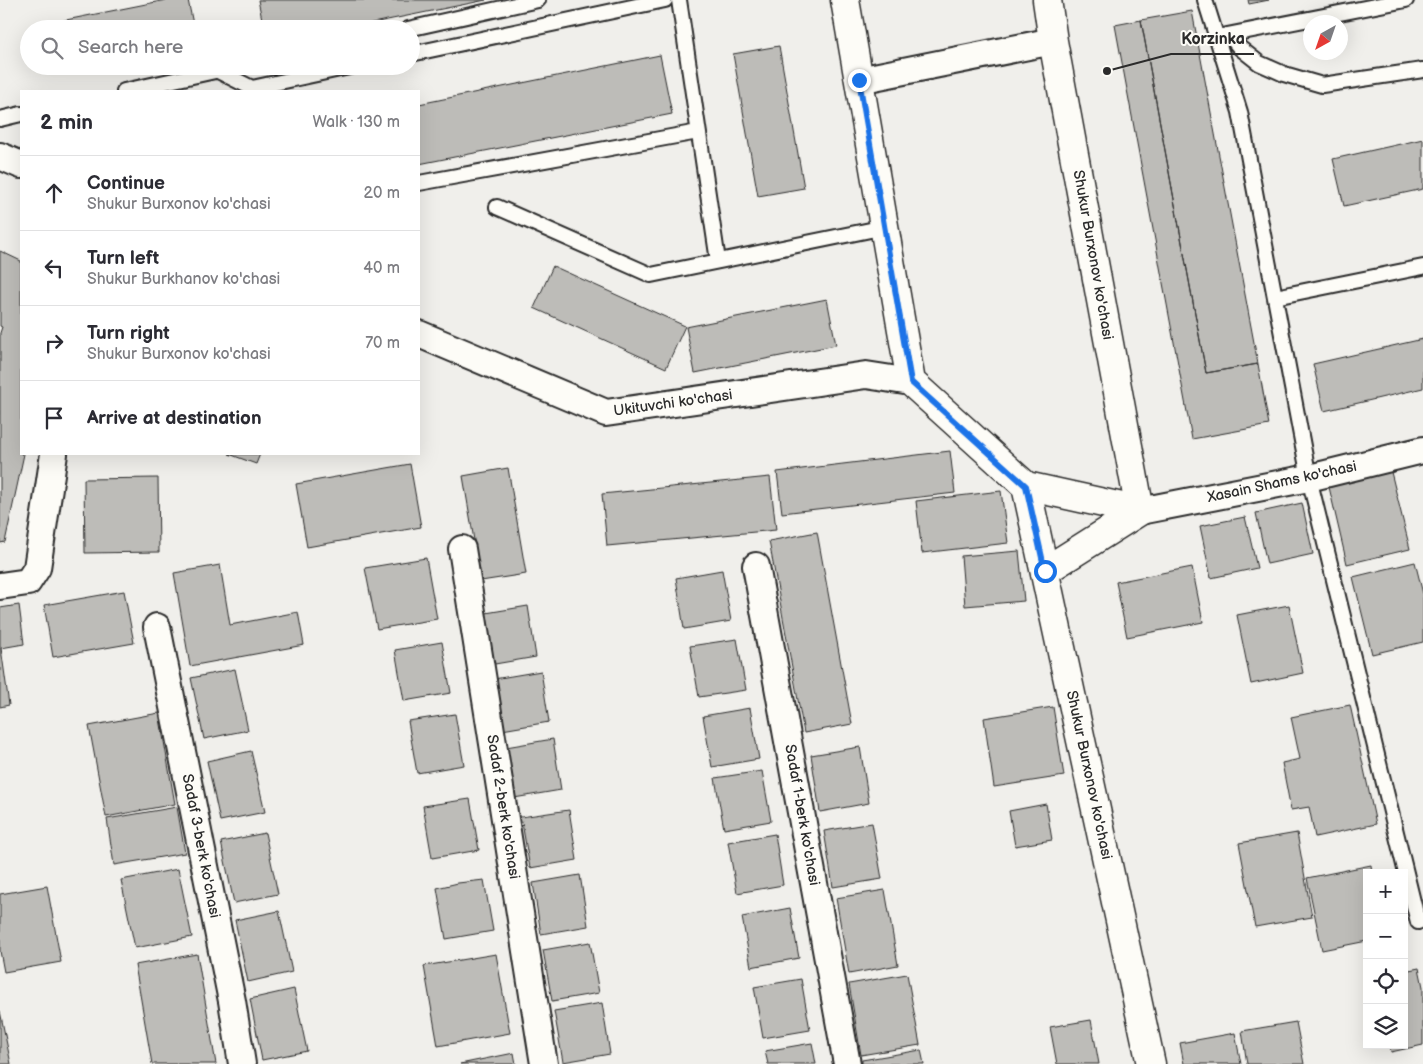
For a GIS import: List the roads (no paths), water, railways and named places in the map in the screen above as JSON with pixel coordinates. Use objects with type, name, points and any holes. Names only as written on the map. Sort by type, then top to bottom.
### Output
[{"type":"street","points":[[845,0],[911,382],[1026,486],[1140,510]]},
{"type":"street","name":"Shukur Burxonov ko'chasi","points":[[1046,0],[1140,510]]},
{"type":"street","points":[[859,80],[1053,42]]},
{"type":"street","points":[[0,156],[20,165]]},
{"type":"street","name":"Ukituvchi ko'chasi","points":[[420,334],[606,413],[866,376],[911,382]]},
{"type":"street","name":"Xasain Shams ko'chasi","points":[[1140,510],[1309,478],[1423,450]]},
{"type":"street","points":[[0,586],[28,582],[37,568],[54,455]]},
{"type":"street","name":"Shukur Burxonov ko'chasi","points":[[1026,486],[1151,1064]]},
{"type":"street","points":[[1045,571],[1140,510]]},
{"type":"street","name":"Sadaf 2-berk ko'chasi","points":[[462,549],[544,1064]]},
{"type":"street","name":"Sadaf 1-berk ko'chasi","points":[[756,566],[847,1064]]},
{"type":"street","name":"Sadaf 3-berk ko'chasi","points":[[157,627],[232,1001],[242,1064]]},
{"type":"lane","points":[[420,26],[538,0]]},
{"type":"lane","points":[[420,52],[665,0]]},
{"type":"lane","points":[[679,0],[718,261]]},
{"type":"lane","points":[[1205,0],[1223,36],[1240,112],[1309,478],[1418,922]]},
{"type":"lane","points":[[1223,36],[1406,0]]},
{"type":"lane","points":[[1223,36],[1259,63],[1284,74],[1322,85],[1423,70]]},
{"type":"lane","points":[[129,90],[199,75]]},
{"type":"lane","points":[[226,75],[252,88],[312,75]]},
{"type":"lane","points":[[0,119],[20,114]]},
{"type":"lane","points":[[420,183],[698,132]]},
{"type":"lane","points":[[497,207],[651,275],[885,227]]},
{"type":"lane","points":[[1275,297],[1423,267]]},
{"type":"place","name":"Korzinka","points":[[1107,71]]}]
